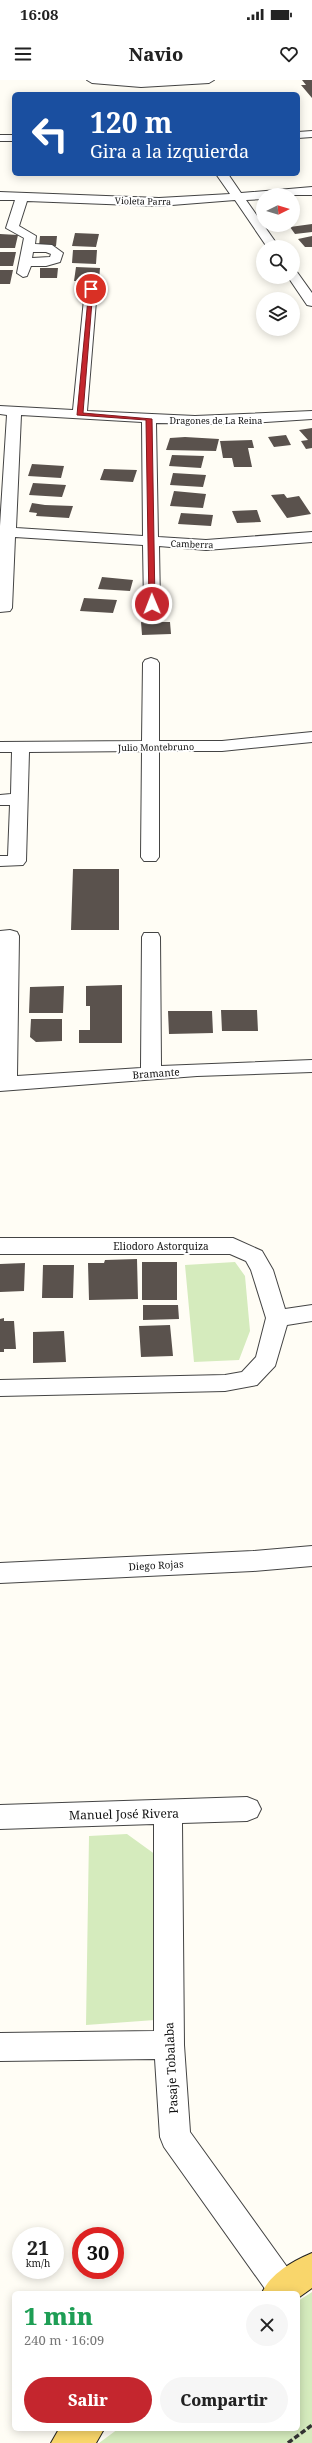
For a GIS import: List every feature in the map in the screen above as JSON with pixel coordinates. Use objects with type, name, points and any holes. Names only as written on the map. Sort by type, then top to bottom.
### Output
[{"type":"main road","points":[[281,2291],[312,2269]]},
{"type":"main road","points":[[68,2443],[84,2431]]},
{"type":"street","points":[[92,80],[127,89],[209,80]]},
{"type":"street","points":[[300,136],[312,134]]},
{"type":"street","points":[[0,138],[12,138]]},
{"type":"street","points":[[223,176],[268,240]]},
{"type":"street","points":[[300,192],[312,191]]},
{"type":"street","name":"Violeta Parra","points":[[0,196],[159,202],[256,196]]},
{"type":"street","points":[[22,197],[12,228],[30,236],[28,248],[25,267],[56,259],[57,253],[48,248],[28,248]]},
{"type":"street","points":[[300,278],[312,279]]},
{"type":"street","points":[[299,284],[312,302]]},
{"type":"street","points":[[80,415],[91,289]]},
{"type":"street","points":[[4,608],[7,410]]},
{"type":"street","name":"Dragones de La Reina","points":[[7,410],[149,419],[225,421],[312,415]]},
{"type":"street","points":[[149,419],[152,604]]},
{"type":"street","name":"Camberra","points":[[4,532],[151,542],[229,545],[312,537]]},
{"type":"street","points":[[150,857],[151,663]]},
{"type":"street","name":"Julio Montebruno","points":[[0,747],[151,748],[258,744],[312,737]]},
{"type":"street","points":[[0,861],[17,861],[21,747]]},
{"type":"street","points":[[0,800],[19,799]]},
{"type":"street","points":[[0,937],[10,936],[5,1004],[4,1084]]},
{"type":"street","points":[[150,937],[150,1073]]},
{"type":"street","name":"Bramante","points":[[4,1084],[247,1067],[312,1066]]},
{"type":"street","name":"Eliodoro Astorquiza","points":[[0,1246],[234,1246],[254,1256],[262,1270],[277,1318]]},
{"type":"street","points":[[0,1388],[225,1383],[249,1379],[267,1360],[277,1318],[312,1313]]},
{"type":"street","name":"Diego Rojas","points":[[0,1573],[253,1561],[312,1556]]},
{"type":"street","name":"Manuel José Rivera","points":[[0,1817],[168,1813],[247,1809]]},
{"type":"street","name":"Pasaje Tobalaba","points":[[168,1813],[169,2045],[175,2137],[281,2291]]},
{"type":"street","points":[[0,2047],[169,2045]]},
{"type":"path","points":[[288,2443],[312,2425]]},
{"type":"green space","points":[[235,1262],[245,1276],[250,1331],[239,1360],[194,1362],[185,1265]]},
{"type":"green space","points":[[127,1834],[156,1855],[155,2020],[86,2025],[89,1836]]},
{"type":"green space","points":[[312,2292],[312,2443],[99,2443],[115,2431],[300,2431],[300,2300]]},
{"type":"building","points":[[302,80],[312,80],[312,98],[301,85],[306,85]]},
{"type":"building","points":[[312,224],[312,232],[295,234],[294,232],[300,232],[300,226]]},
{"type":"building","points":[[75,233],[99,234],[96,247],[72,246]]},
{"type":"building","points":[[0,234],[18,235],[15,248],[0,248]]},
{"type":"building","points":[[40,236],[57,236],[56,246],[39,246]]},
{"type":"building","points":[[312,236],[312,247],[305,247],[298,239]]},
{"type":"building","points":[[73,250],[97,250],[96,264],[72,263]]},
{"type":"building","points":[[0,252],[16,252],[13,266],[0,266]]},
{"type":"building","points":[[76,267],[100,268],[99,281],[74,281]]},
{"type":"building","points":[[40,268],[58,268],[57,278],[40,278]]},
{"type":"building","points":[[0,270],[13,270],[10,284],[0,284]]},
{"type":"building","points":[[312,428],[312,448],[306,449],[301,441],[308,440],[299,430]]},
{"type":"building","points":[[286,435],[291,445],[274,447],[268,437]]},
{"type":"building","points":[[185,437],[219,439],[216,451],[166,450],[170,438]]},
{"type":"building","points":[[252,440],[254,448],[248,448],[252,467],[234,467],[232,458],[223,458],[220,441]]},
{"type":"building","points":[[172,455],[204,456],[201,468],[169,466]]},
{"type":"building","points":[[32,464],[64,466],[61,478],[28,476]]},
{"type":"building","points":[[104,469],[137,470],[133,482],[100,480]]},
{"type":"building","points":[[173,473],[206,475],[203,487],[170,485]]},
{"type":"building","points":[[33,483],[66,485],[62,497],[29,495]]},
{"type":"building","points":[[174,491],[206,494],[203,508],[170,506]]},
{"type":"building","points":[[284,494],[287,498],[299,496],[311,514],[287,518],[271,495]]},
{"type":"building","points":[[32,503],[73,506],[69,518],[36,516],[37,513],[29,512]]},
{"type":"building","points":[[257,510],[261,522],[237,523],[232,511]]},
{"type":"building","points":[[181,513],[213,515],[211,526],[178,524]]},
{"type":"building","points":[[102,577],[133,580],[130,591],[98,589]]},
{"type":"building","points":[[84,598],[117,600],[113,613],[80,611]]},
{"type":"building","points":[[141,622],[170,622],[171,634],[142,635]]},
{"type":"building","points":[[73,869],[119,869],[119,930],[71,930]]},
{"type":"building","points":[[122,985],[122,1043],[79,1043],[79,1030],[90,1030],[90,1006],[86,1006],[86,986]]},
{"type":"building","points":[[64,986],[63,1013],[29,1013],[30,987]]},
{"type":"building","points":[[221,1010],[257,1010],[258,1031],[222,1031]]},
{"type":"building","points":[[168,1011],[212,1011],[213,1033],[169,1034]]},
{"type":"building","points":[[31,1019],[62,1019],[62,1041],[36,1042],[30,1037]]},
{"type":"building","points":[[137,1259],[138,1299],[89,1300],[88,1263],[104,1263],[105,1260]]},
{"type":"building","points":[[142,1262],[177,1262],[177,1300],[142,1300]]},
{"type":"building","points":[[25,1263],[24,1291],[0,1292],[0,1264]]},
{"type":"building","points":[[43,1265],[74,1265],[73,1298],[42,1298]]},
{"type":"building","points":[[143,1305],[178,1305],[179,1319],[143,1320]]},
{"type":"building","points":[[4,1318],[4,1321],[14,1321],[16,1349],[4,1349],[4,1352],[0,1352],[0,1319]]},
{"type":"building","points":[[170,1325],[173,1356],[141,1357],[139,1326]]},
{"type":"building","points":[[64,1331],[66,1362],[33,1363],[33,1332]]},
{"type":"route","points":[[91,289],[80,415],[149,419],[152,604]]}]
